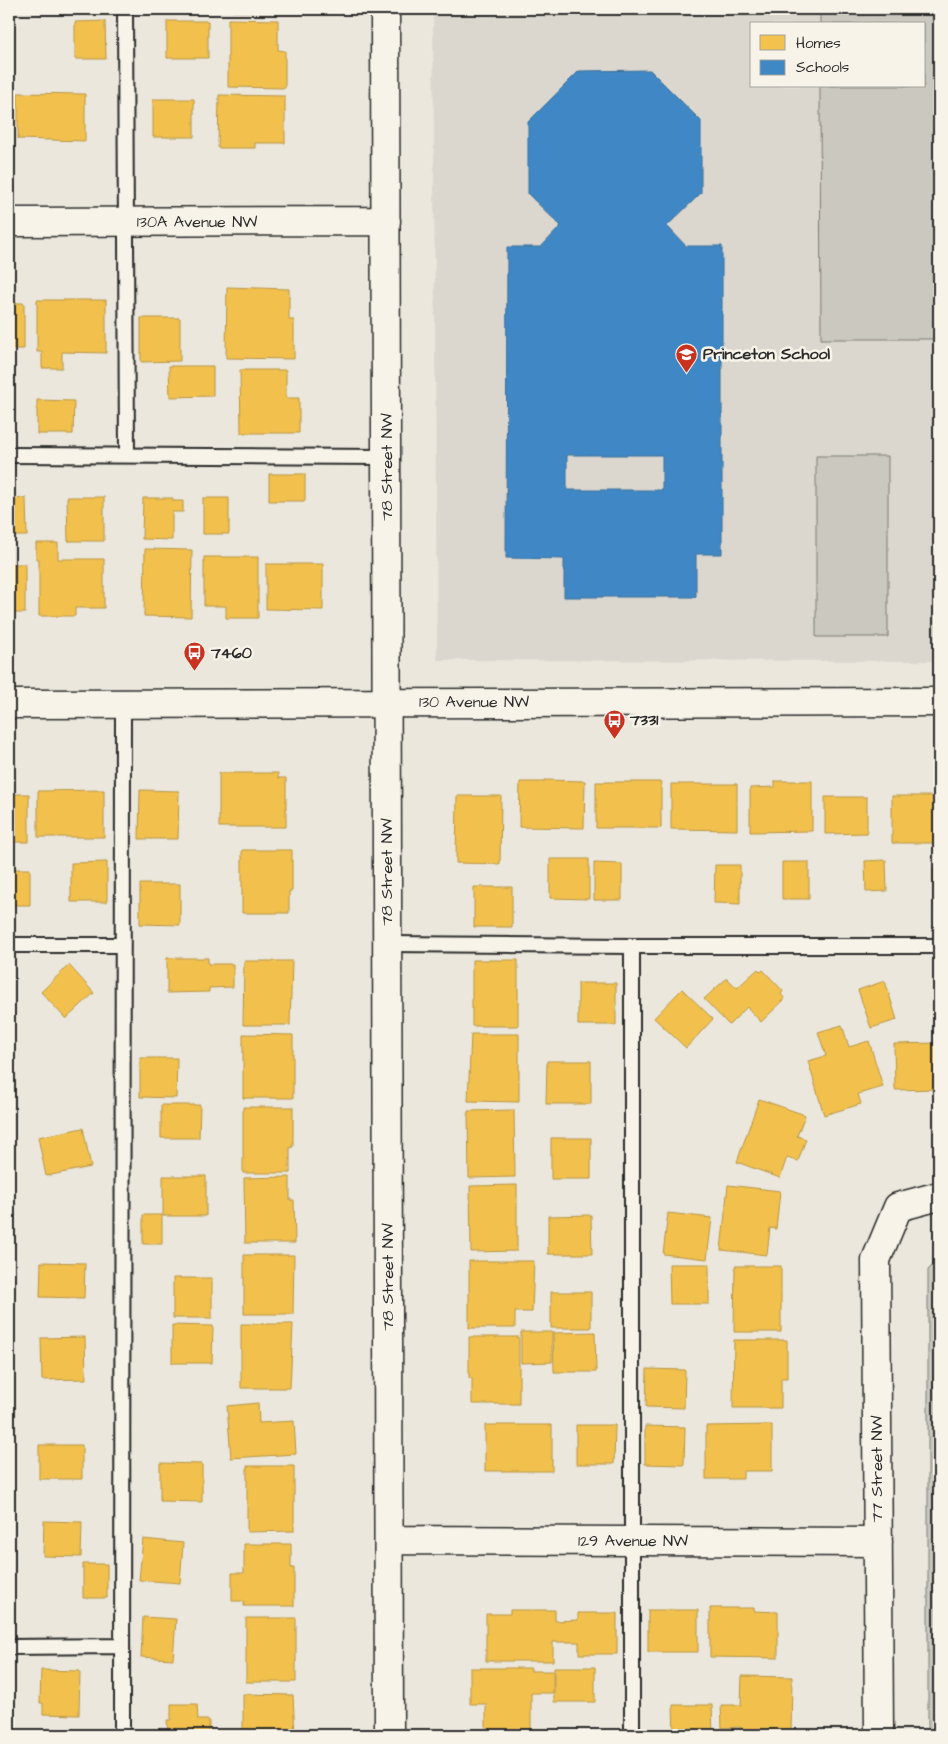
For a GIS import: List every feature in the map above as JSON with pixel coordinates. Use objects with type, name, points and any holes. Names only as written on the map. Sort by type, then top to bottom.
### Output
[{"type":"street","name":"78 Street NW","points":[[386,9],[389,1735]]},
{"type":"street","name":"130A Avenue NW","points":[[9,222],[386,221]]},
{"type":"street","name":"130 Avenue NW","points":[[9,704],[939,702]]},
{"type":"street","name":"77 Street NW","points":[[879,1735],[876,1260],[898,1207],[939,1196]]},
{"type":"street","name":"129 Avenue NW","points":[[389,1540],[878,1542]]},
{"type":"lane","points":[[125,9],[127,455]]},
{"type":"lane","points":[[9,455],[387,457]]},
{"type":"lane","points":[[122,1735],[123,704]]},
{"type":"lane","points":[[388,944],[939,946]]},
{"type":"lane","points":[[9,945],[122,945]]},
{"type":"lane","points":[[632,946],[632,1735]]},
{"type":"lane","points":[[9,1647],[122,1646]]},
{"type":"shaded area","name":"Princeton School","points":[[433,9],[939,9],[939,661],[437,660]]},
{"type":"shaded area","points":[[820,9],[939,9],[939,339],[821,339],[820,88],[926,88],[926,22],[820,22]]},
{"type":"shaded area","points":[[816,456],[888,456],[888,637],[816,637]]},
{"type":"shaded area","points":[[939,1259],[939,1735],[928,1735],[928,1270]]},
{"type":"building: Homes","points":[[233,9],[285,9],[285,11],[233,11]]},
{"type":"building: Homes","points":[[228,19],[278,20],[278,50],[285,51],[285,88],[228,87]]},
{"type":"building: Homes","points":[[105,21],[106,59],[75,59],[75,22]]},
{"type":"building: Homes","points":[[167,21],[208,21],[208,58],[167,58]]},
{"type":"building: Homes","points":[[18,93],[85,94],[85,141],[18,139]]},
{"type":"building: Homes","points":[[219,95],[285,96],[285,143],[255,143],[255,148],[218,148]]},
{"type":"building: Homes","points":[[153,99],[194,99],[194,137],[153,137]]},
{"type":"building: Homes","points":[[227,287],[289,289],[289,320],[294,320],[294,359],[226,358]]},
{"type":"building: Homes","points":[[37,300],[106,300],[106,353],[62,352],[62,368],[42,368],[42,352],[37,352]]},
{"type":"building: Homes","points":[[9,303],[24,303],[24,349],[9,349]]},
{"type":"building: Homes","points":[[141,318],[180,318],[180,361],[141,362]]},
{"type":"building: Homes","points":[[169,366],[213,366],[213,396],[170,397]]},
{"type":"building: Homes","points":[[240,370],[286,370],[286,398],[299,398],[299,433],[241,433]]},
{"type":"building: Homes","points":[[37,400],[74,401],[73,434],[37,434]]},
{"type":"building: Homes","points":[[269,474],[305,474],[305,501],[269,501]]},
{"type":"building: Homes","points":[[67,497],[104,497],[104,541],[68,541]]},
{"type":"building: Homes","points":[[26,498],[27,536],[9,536],[9,499]]},
{"type":"building: Homes","points":[[143,498],[173,498],[173,501],[183,501],[183,512],[172,512],[172,540],[142,539]]},
{"type":"building: Homes","points":[[203,498],[229,498],[229,534],[203,534]]},
{"type":"building: Homes","points":[[36,543],[58,543],[58,559],[104,559],[104,608],[75,608],[75,616],[39,616],[39,559],[36,559]]},
{"type":"building: Homes","points":[[145,549],[192,550],[191,617],[144,616]]},
{"type":"building: Homes","points":[[204,557],[258,557],[258,618],[226,618],[226,606],[204,606]]},
{"type":"building: Homes","points":[[9,564],[25,564],[25,613],[9,613]]},
{"type":"building: Homes","points":[[266,564],[323,564],[323,610],[266,609]]},
{"type":"building: Homes","points":[[219,773],[278,773],[278,778],[286,778],[286,827],[219,827]]},
{"type":"building: Homes","points":[[544,780],[585,781],[584,828],[519,827],[520,782],[544,782]]},
{"type":"building: Homes","points":[[775,781],[812,781],[812,831],[750,832],[750,788],[775,787]]},
{"type":"building: Homes","points":[[596,782],[661,782],[661,828],[596,828]]},
{"type":"building: Homes","points":[[671,784],[737,784],[737,830],[671,829]]},
{"type":"building: Homes","points":[[104,790],[104,837],[38,837],[38,791]]},
{"type":"building: Homes","points":[[140,790],[179,791],[178,839],[139,839]]},
{"type":"building: Homes","points":[[9,794],[29,794],[29,842],[9,842]]},
{"type":"building: Homes","points":[[457,796],[501,796],[500,864],[456,863]]},
{"type":"building: Homes","points":[[892,796],[939,796],[939,843],[892,843]]},
{"type":"building: Homes","points":[[825,797],[867,797],[867,833],[825,834]]},
{"type":"building: Homes","points":[[242,850],[292,850],[292,891],[289,891],[289,913],[242,913]]},
{"type":"building: Homes","points":[[550,859],[589,859],[589,899],[550,898]]},
{"type":"building: Homes","points":[[886,860],[887,891],[866,892],[865,861]]},
{"type":"building: Homes","points":[[107,862],[107,902],[71,902],[71,863]]},
{"type":"building: Homes","points":[[782,862],[809,862],[809,899],[782,899]]},
{"type":"building: Homes","points":[[594,863],[622,864],[622,900],[594,900]]},
{"type":"building: Homes","points":[[715,865],[740,865],[740,904],[714,903]]},
{"type":"building: Homes","points":[[9,869],[30,869],[30,905],[9,905]]},
{"type":"building: Homes","points":[[933,869],[939,869],[939,907],[934,907]]},
{"type":"building: Homes","points":[[140,884],[180,884],[180,925],[140,924]]},
{"type":"building: Homes","points":[[474,887],[512,887],[512,927],[474,927]]},
{"type":"building: Homes","points":[[167,958],[208,958],[208,964],[233,964],[233,987],[209,988],[209,992],[167,993]]},
{"type":"building: Homes","points":[[472,960],[518,960],[518,1026],[472,1026]]},
{"type":"building: Homes","points":[[244,961],[292,961],[290,1025],[243,1025]]},
{"type":"building: Homes","points":[[69,965],[94,993],[66,1019],[41,992]]},
{"type":"building: Homes","points":[[758,969],[761,972],[763,970],[783,991],[781,994],[785,999],[761,1022],[747,1007],[729,1025],[704,999],[727,978],[737,988]]},
{"type":"building: Homes","points":[[885,981],[897,1020],[871,1028],[858,990]]},
{"type":"building: Homes","points":[[578,983],[616,983],[616,1025],[578,1025]]},
{"type":"building: Homes","points":[[682,989],[713,1019],[686,1048],[654,1018]]},
{"type":"building: Homes","points":[[842,1025],[849,1047],[869,1041],[883,1087],[858,1094],[861,1104],[824,1115],[808,1061],[826,1056],[818,1032]]},
{"type":"building: Homes","points":[[243,1034],[293,1035],[293,1098],[243,1098]]},
{"type":"building: Homes","points":[[471,1034],[519,1034],[519,1102],[468,1101]]},
{"type":"building: Homes","points":[[939,1043],[939,1089],[895,1090],[894,1044]]},
{"type":"building: Homes","points":[[140,1058],[177,1058],[176,1098],[140,1097]]},
{"type":"building: Homes","points":[[547,1061],[591,1061],[591,1104],[546,1104]]},
{"type":"building: Homes","points":[[759,1099],[805,1115],[797,1136],[806,1139],[798,1161],[787,1157],[780,1178],[737,1162]]},
{"type":"building: Homes","points":[[161,1105],[200,1105],[199,1138],[161,1138]]},
{"type":"building: Homes","points":[[243,1107],[293,1107],[293,1147],[290,1147],[290,1173],[243,1173]]},
{"type":"building: Homes","points":[[514,1110],[515,1177],[469,1178],[468,1111]]},
{"type":"building: Homes","points":[[83,1128],[91,1167],[46,1176],[38,1137]]},
{"type":"building: Homes","points":[[551,1138],[591,1138],[591,1179],[551,1179]]},
{"type":"building: Homes","points":[[163,1176],[206,1176],[206,1216],[163,1216]]},
{"type":"building: Homes","points":[[290,1177],[290,1200],[294,1200],[295,1243],[245,1243],[244,1178]]},
{"type":"building: Homes","points":[[517,1185],[517,1251],[471,1252],[470,1186]]},
{"type":"building: Homes","points":[[728,1185],[780,1191],[776,1229],[770,1228],[767,1255],[721,1250]]},
{"type":"building: Homes","points":[[668,1213],[712,1218],[707,1259],[663,1254]]},
{"type":"building: Homes","points":[[143,1215],[162,1215],[162,1244],[143,1244]]},
{"type":"building: Homes","points":[[591,1215],[592,1254],[548,1254],[548,1216]]},
{"type":"building: Homes","points":[[244,1255],[294,1255],[293,1314],[244,1314]]},
{"type":"building: Homes","points":[[469,1261],[534,1261],[532,1312],[515,1312],[515,1328],[469,1328]]},
{"type":"building: Homes","points":[[41,1262],[85,1263],[84,1298],[40,1297]]},
{"type":"building: Homes","points":[[9,1263],[11,1263],[10,1328],[9,1328]]},
{"type":"building: Homes","points":[[669,1264],[709,1264],[709,1304],[670,1304]]},
{"type":"building: Homes","points":[[735,1266],[781,1266],[781,1332],[734,1332]]},
{"type":"building: Homes","points":[[173,1278],[212,1278],[212,1318],[173,1318]]},
{"type":"building: Homes","points":[[551,1292],[591,1292],[591,1328],[551,1328]]},
{"type":"building: Homes","points":[[241,1324],[293,1324],[290,1388],[241,1388]]},
{"type":"building: Homes","points":[[172,1325],[213,1326],[212,1363],[172,1363]]},
{"type":"building: Homes","points":[[521,1332],[552,1332],[552,1362],[521,1363]]},
{"type":"building: Homes","points":[[595,1332],[596,1372],[554,1372],[553,1333]]},
{"type":"building: Homes","points":[[85,1337],[86,1379],[42,1380],[41,1338]]},
{"type":"building: Homes","points":[[469,1337],[519,1337],[519,1404],[472,1404],[472,1378],[469,1378]]},
{"type":"building: Homes","points":[[734,1340],[787,1340],[787,1378],[781,1378],[781,1408],[733,1408]]},
{"type":"building: Homes","points":[[647,1369],[685,1370],[684,1408],[646,1407]]},
{"type":"building: Homes","points":[[258,1403],[259,1423],[294,1421],[296,1454],[231,1458],[227,1406]]},
{"type":"building: Homes","points":[[485,1425],[552,1425],[552,1471],[485,1471]]},
{"type":"building: Homes","points":[[576,1425],[615,1425],[614,1464],[576,1464]]},
{"type":"building: Homes","points":[[772,1425],[772,1471],[743,1471],[743,1479],[706,1479],[706,1426]]},
{"type":"building: Homes","points":[[645,1426],[685,1427],[684,1465],[645,1464]]},
{"type":"building: Homes","points":[[39,1445],[82,1445],[82,1479],[39,1479]]},
{"type":"building: Homes","points":[[160,1463],[202,1464],[202,1502],[160,1501]]},
{"type":"building: Homes","points":[[247,1466],[294,1466],[294,1531],[247,1532]]},
{"type":"building: Homes","points":[[44,1521],[82,1522],[81,1557],[43,1556]]},
{"type":"building: Homes","points":[[143,1539],[183,1543],[180,1583],[139,1580]]},
{"type":"building: Homes","points":[[244,1544],[291,1544],[291,1568],[294,1568],[294,1606],[244,1606],[244,1601],[232,1601],[232,1573],[244,1573]]},
{"type":"building: Homes","points":[[83,1564],[107,1564],[107,1598],[83,1598]]},
{"type":"building: Homes","points":[[710,1608],[754,1608],[754,1611],[778,1612],[778,1658],[710,1657]]},
{"type":"building: Homes","points":[[510,1610],[555,1610],[555,1621],[578,1620],[578,1613],[617,1613],[617,1654],[579,1654],[579,1642],[553,1642],[553,1661],[486,1661],[486,1614],[510,1614]]},
{"type":"building: Homes","points":[[648,1610],[698,1610],[698,1652],[648,1652]]},
{"type":"building: Homes","points":[[143,1617],[176,1619],[173,1659],[141,1657]]},
{"type":"building: Homes","points":[[246,1618],[296,1618],[296,1682],[246,1682]]},
{"type":"building: Homes","points":[[554,1667],[595,1667],[595,1702],[554,1702]]},
{"type":"building: Homes","points":[[470,1668],[531,1668],[531,1671],[553,1671],[553,1693],[531,1693],[531,1732],[486,1732],[486,1704],[470,1704]]},
{"type":"building: Homes","points":[[41,1670],[80,1671],[79,1715],[43,1714],[43,1703],[40,1703]]},
{"type":"building: Homes","points":[[742,1676],[792,1677],[791,1735],[741,1735],[741,1727],[722,1728],[721,1705],[741,1705]]},
{"type":"building: Homes","points":[[243,1694],[293,1695],[295,1735],[243,1735]]},
{"type":"building: Homes","points":[[171,1704],[197,1704],[198,1720],[209,1720],[209,1735],[168,1735],[167,1720],[171,1720]]},
{"type":"building: Homes","points":[[673,1705],[712,1705],[713,1735],[674,1735]]},
{"type":"building: Schools","points":[[650,70],[701,121],[701,193],[667,226],[686,246],[722,246],[722,554],[696,554],[696,597],[564,597],[564,559],[506,558],[507,247],[541,247],[561,226],[528,194],[528,122],[579,71]],"holes":[[[567,455],[662,455],[662,490],[567,490]]]},
{"type":"place","name":"Princeton School","points":[[687,373]]},
{"type":"place","name":"7460","points":[[195,672]]},
{"type":"place","name":"7331","points":[[614,739]]}]
